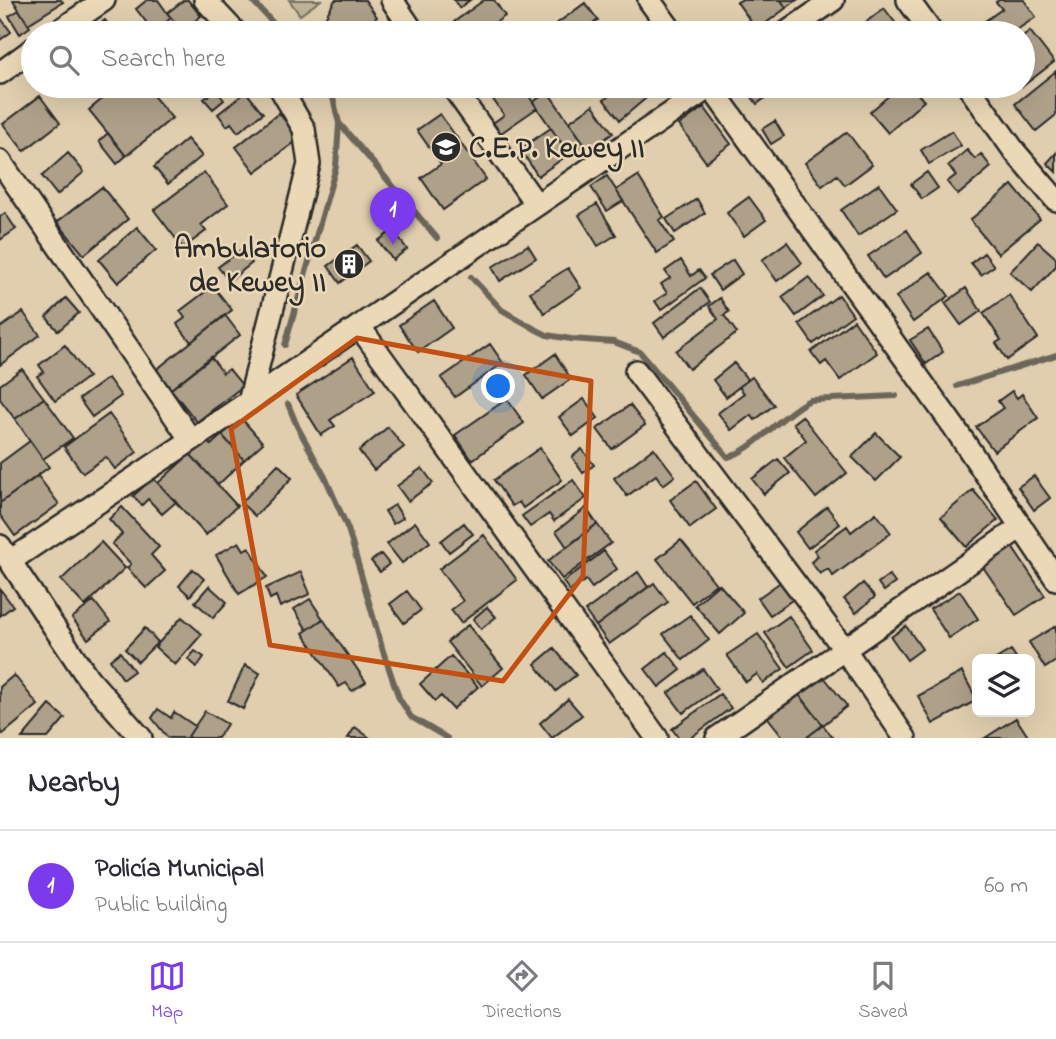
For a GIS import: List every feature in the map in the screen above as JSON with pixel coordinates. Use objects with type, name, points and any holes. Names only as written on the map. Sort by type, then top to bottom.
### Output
[{"type":"street","points":[[73,21],[104,0]]},
{"type":"street","points":[[205,0],[225,21]]},
{"type":"street","points":[[392,0],[406,21]]},
{"type":"street","points":[[649,0],[664,21]]},
{"type":"street","points":[[803,21],[833,0]]},
{"type":"street","points":[[908,0],[923,21]]},
{"type":"street","points":[[0,73],[21,58]]},
{"type":"street","points":[[249,402],[309,164],[304,129],[286,98]]},
{"type":"street","points":[[461,98],[536,204]]},
{"type":"street","points":[[141,738],[89,678],[3,553],[249,402],[692,98]]},
{"type":"street","points":[[719,98],[954,427],[1056,579]]},
{"type":"street","points":[[977,98],[1015,152],[1056,200]]},
{"type":"street","points":[[0,161],[191,440]]},
{"type":"street","points":[[359,326],[657,738]]},
{"type":"street","points":[[636,371],[845,650],[905,738]]},
{"type":"street","points":[[717,738],[1021,527]]},
{"type":"highlighted area","points":[[357,338],[591,381],[583,576],[503,681],[270,645],[231,429]]},
{"type":"shaded area","points":[[289,0],[321,0],[300,15]]},
{"type":"building","points":[[13,0],[63,2],[33,21],[26,21]]},
{"type":"building","points":[[147,0],[158,0],[171,18],[167,21],[145,21],[136,9]]},
{"type":"building","points":[[184,0],[188,0],[201,16],[195,21],[174,21],[167,13]]},
{"type":"building","points":[[335,0],[365,0],[377,17],[372,21],[323,21]]},
{"type":"building","points":[[454,0],[470,0],[459,8]]},
{"type":"building","points":[[484,0],[494,0],[505,16],[498,21],[455,21]]},
{"type":"building","points":[[781,0],[786,8],[769,21],[751,21],[737,2]]},
{"type":"building","points":[[781,0],[797,0],[786,8]]},
{"type":"building","points":[[1024,0],[1036,17],[1030,21],[985,21],[1002,9],[996,2]]},
{"type":"building","points":[[585,3],[598,20],[597,21],[560,21]]},
{"type":"building","points":[[884,8],[894,21],[867,21]]},
{"type":"building","points":[[19,10],[26,21],[21,21],[20,34],[9,16]]},
{"type":"building","points":[[0,17],[11,32],[0,40]]},
{"type":"building","points":[[1035,37],[1054,62],[1035,77]]},
{"type":"building","points":[[1056,71],[1056,115],[1036,131],[1015,104],[1022,98],[1035,98],[1035,88]]},
{"type":"building","points":[[37,98],[41,98],[60,123],[24,151],[3,124]]},
{"type":"building","points":[[104,98],[155,98],[172,118],[126,156],[89,110]]},
{"type":"building","points":[[222,98],[224,100],[213,109],[204,99]]},
{"type":"building","points":[[238,98],[251,98],[263,113],[238,132],[231,123],[227,126],[218,114]]},
{"type":"building","points":[[492,98],[530,98],[537,108],[501,133],[493,123],[504,115]]},
{"type":"building","points":[[539,98],[552,98],[584,144],[569,154],[533,102]]},
{"type":"building","points":[[606,98],[646,98],[620,120],[604,100]]},
{"type":"building","points":[[753,98],[765,98],[757,104]]},
{"type":"building","points":[[886,98],[921,98],[924,101],[888,133],[870,112]]},
{"type":"building","points":[[593,105],[613,133],[589,150],[569,122]]},
{"type":"building","points":[[704,107],[731,144],[706,162],[679,125]]},
{"type":"building","points":[[279,113],[299,139],[255,172],[236,147]]},
{"type":"building","name":"C.E.P. Kewey II","points":[[440,114],[486,179],[443,210],[421,178],[441,164],[417,130]]},
{"type":"building","points":[[775,121],[784,136],[771,144],[762,129]]},
{"type":"building","points":[[551,128],[569,154],[538,176],[520,149]]},
{"type":"building","points":[[952,131],[961,146],[929,164],[921,150]]},
{"type":"building","points":[[847,132],[872,165],[845,185],[837,175],[822,186],[805,163]]},
{"type":"building","points":[[108,133],[126,156],[117,164],[99,141]]},
{"type":"building","points":[[187,139],[202,156],[168,184],[154,167]]},
{"type":"building","points":[[967,150],[975,159],[981,154],[991,167],[958,195],[947,182],[956,175],[948,166]]},
{"type":"building","points":[[68,153],[84,172],[57,195],[42,176]]},
{"type":"building","points":[[1056,153],[1056,172],[1047,163]]},
{"type":"building","points":[[204,172],[228,204],[201,225],[206,231],[183,248],[154,210]]},
{"type":"building","points":[[927,172],[938,188],[922,199],[911,184]]},
{"type":"building","points":[[607,176],[623,201],[607,211],[591,187]]},
{"type":"building","points":[[638,176],[664,217],[659,220],[674,242],[657,253],[616,190]]},
{"type":"building","points":[[879,184],[897,209],[858,236],[841,210]]},
{"type":"building","points":[[1012,185],[1040,219],[998,254],[970,220]]},
{"type":"building","points":[[102,187],[128,219],[84,255],[57,222]]},
{"type":"building","points":[[749,197],[766,220],[744,236],[727,213]]},
{"type":"building","points":[[697,199],[705,213],[675,233],[666,219]]},
{"type":"building","points":[[597,204],[616,235],[598,246],[579,215]]},
{"type":"building","points":[[5,213],[16,229],[0,240],[0,217]]},
{"type":"building","points":[[137,227],[156,250],[118,283],[99,260]]},
{"type":"building","points":[[393,230],[407,249],[393,260],[378,241]]},
{"type":"building","points":[[907,230],[922,253],[884,279],[868,256]]},
{"type":"building","points":[[787,242],[802,263],[777,281],[762,260]]},
{"type":"building","points":[[1038,242],[1056,258],[1056,266],[1032,292],[1010,272]]},
{"type":"building","name":"Ambulatorio de Kewey II","points":[[357,245],[369,261],[340,283],[328,266]]},
{"type":"building","points":[[528,245],[536,258],[500,281],[492,267]]},
{"type":"building","points":[[242,249],[252,263],[229,281],[218,267]]},
{"type":"building","points":[[984,253],[994,266],[981,275],[971,263]]},
{"type":"building","points":[[681,260],[691,276],[699,270],[705,278],[661,310],[655,301],[667,293],[661,284],[670,278],[665,271]]},
{"type":"building","points":[[733,260],[742,274],[720,290],[710,275]]},
{"type":"building","points":[[568,268],[581,288],[544,313],[530,292]]},
{"type":"building","points":[[931,272],[949,296],[913,322],[896,297]]},
{"type":"building","points":[[809,277],[823,296],[796,316],[782,297]]},
{"type":"building","points":[[213,286],[232,310],[191,342],[177,324],[185,318],[180,311]]},
{"type":"building","points":[[700,288],[710,302],[664,337],[654,323]]},
{"type":"building","points":[[966,288],[981,311],[961,325],[945,303]]},
{"type":"building","points":[[839,295],[853,315],[813,344],[799,324]]},
{"type":"building","points":[[1009,295],[1038,338],[1007,360],[996,343],[1001,340],[983,313]]},
{"type":"building","points":[[66,298],[79,313],[58,331],[46,317]]},
{"type":"building","points":[[720,298],[729,312],[724,315],[737,333],[689,369],[676,351],[718,319],[709,306]]},
{"type":"building","points":[[434,301],[452,328],[418,352],[399,325]]},
{"type":"building","points":[[23,312],[40,335],[0,365],[0,328]]},
{"type":"building","points":[[225,315],[240,335],[171,389],[156,370]]},
{"type":"building","points":[[854,320],[877,353],[840,380],[826,361],[821,365],[811,352]]},
{"type":"building","points":[[928,329],[943,352],[926,364],[910,340]]},
{"type":"building","points":[[490,344],[503,363],[455,397],[441,378]]},
{"type":"building","points":[[65,345],[88,377],[55,401],[37,376],[44,372],[39,365]]},
{"type":"building","points":[[555,354],[571,379],[542,399],[526,375]]},
{"type":"building","points":[[211,357],[223,373],[229,369],[243,386],[197,422],[171,389]]},
{"type":"building","points":[[353,357],[375,391],[330,420],[335,426],[321,435],[296,395]]},
{"type":"building","points":[[734,363],[748,380],[726,397],[713,380]]},
{"type":"building","points":[[22,369],[44,398],[15,419],[0,399],[0,385]]},
{"type":"building","points":[[752,377],[774,405],[755,420],[751,415],[731,430],[718,413],[744,393],[739,387]]},
{"type":"building","points":[[108,378],[121,396],[92,417],[79,399]]},
{"type":"building","points":[[1012,391],[1017,398],[1022,394],[1038,418],[994,451],[976,427],[1003,408],[998,401]]},
{"type":"building","points":[[44,398],[73,438],[43,459],[15,419]]},
{"type":"building","points":[[507,399],[524,423],[472,460],[455,435]]},
{"type":"building","points":[[584,399],[598,418],[573,436],[559,417]]},
{"type":"building","points":[[630,405],[645,425],[612,449],[597,429]]},
{"type":"building","points":[[109,414],[137,452],[115,469],[106,457],[83,473],[64,447]]},
{"type":"building","points":[[802,416],[847,473],[816,498],[784,458],[806,440],[793,423]]},
{"type":"building","points":[[241,418],[263,443],[244,460],[222,435]]},
{"type":"building","points":[[388,427],[404,447],[374,470],[359,451]]},
{"type":"building","points":[[876,433],[900,457],[876,481],[852,457]]},
{"type":"building","points":[[222,435],[244,460],[218,485],[190,454],[206,439],[211,445]]},
{"type":"building","points":[[30,441],[49,467],[0,503],[0,463]]},
{"type":"building","points":[[540,448],[562,480],[523,508],[519,502],[512,506],[494,480]]},
{"type":"building","points":[[654,448],[675,476],[663,485],[656,475],[627,496],[614,478]]},
{"type":"building","points":[[582,449],[594,465],[583,473],[572,457]]},
{"type":"building","points":[[190,454],[237,506],[206,535],[158,483]]},
{"type":"building","points":[[778,459],[790,473],[764,494],[752,479]]},
{"type":"building","points":[[278,464],[292,478],[255,516],[241,503]]},
{"type":"building","points":[[422,468],[433,483],[408,501],[397,486]]},
{"type":"building","points":[[38,476],[59,504],[15,536],[0,515],[0,503]]},
{"type":"building","points":[[1034,476],[1050,498],[1034,510],[1018,487]]},
{"type":"building","points":[[153,478],[176,502],[162,514],[148,499],[142,505],[133,496]]},
{"type":"building","points":[[573,480],[586,498],[554,521],[549,514],[530,527],[522,516]]},
{"type":"building","points":[[696,481],[716,509],[690,528],[670,500]]},
{"type":"building","points":[[973,490],[998,520],[966,547],[941,517]]},
{"type":"building","points":[[395,505],[403,518],[393,524],[385,511]]},
{"type":"building","points":[[122,507],[159,547],[151,555],[165,571],[146,588],[127,568],[131,564],[112,544],[122,534],[109,519]]},
{"type":"building","points":[[827,507],[840,524],[808,548],[796,532]]},
{"type":"building","points":[[586,508],[597,524],[567,547],[556,531]]},
{"type":"building","points":[[876,513],[891,533],[833,576],[828,569],[820,574],[811,562],[818,556],[814,550],[847,526],[851,532]]},
{"type":"building","points":[[415,522],[430,542],[402,563],[387,544]]},
{"type":"building","points":[[464,523],[473,534],[449,552],[441,541]]},
{"type":"building","points":[[597,524],[611,543],[562,579],[548,561]]},
{"type":"building","points":[[484,535],[517,580],[461,623],[451,610],[463,601],[439,569]]},
{"type":"building","points":[[681,540],[716,584],[692,603],[657,559]]},
{"type":"building","points":[[101,542],[125,568],[85,606],[61,580]]},
{"type":"building","points":[[239,542],[244,550],[249,547],[267,577],[239,594],[216,555]]},
{"type":"building","points":[[1010,544],[1045,596],[1016,615],[981,564]]},
{"type":"building","points":[[604,551],[617,569],[592,588],[586,580],[570,591],[563,582]]},
{"type":"building","points":[[381,554],[389,564],[380,572],[371,561]]},
{"type":"building","points":[[193,569],[204,579],[190,596],[179,586]]},
{"type":"building","points":[[301,572],[310,594],[280,607],[276,596],[270,599],[266,588]]},
{"type":"building","points":[[638,572],[648,587],[596,626],[585,611]]},
{"type":"building","points":[[889,575],[895,583],[884,591],[878,583]]},
{"type":"building","points":[[782,581],[795,598],[770,615],[758,598]]},
{"type":"building","points":[[654,583],[668,602],[609,644],[596,626]]},
{"type":"building","points":[[863,583],[875,597],[856,613],[844,599]]},
{"type":"building","points":[[719,584],[744,613],[720,634],[695,605]]},
{"type":"building","points":[[209,586],[227,602],[213,618],[195,602]]},
{"type":"building","points":[[0,589],[13,606],[0,616]]},
{"type":"building","points":[[407,591],[421,610],[404,623],[390,604]]},
{"type":"building","points":[[960,591],[978,619],[949,638],[930,609]]},
{"type":"building","points":[[310,599],[323,619],[307,630],[294,609]]},
{"type":"building","points":[[94,601],[110,622],[88,639],[72,618]]},
{"type":"building","points":[[487,607],[496,617],[481,629],[473,619]]},
{"type":"building","points":[[690,615],[709,640],[683,660],[663,634]]},
{"type":"building","points":[[789,616],[813,650],[789,667],[765,633]]},
{"type":"building","points":[[182,617],[202,634],[175,665],[155,647]]},
{"type":"building","points":[[323,619],[366,682],[352,691],[346,683],[339,687],[303,633]]},
{"type":"building","points":[[468,625],[503,668],[482,686],[447,642]]},
{"type":"building","points":[[906,626],[922,649],[907,660],[891,637]]},
{"type":"building","points":[[1056,626],[1056,661],[1045,668],[1029,642]]},
{"type":"building","points":[[145,628],[158,642],[138,662],[125,649]]},
{"type":"building","points":[[758,634],[783,669],[763,683],[757,674],[746,682],[727,655]]},
{"type":"building","points":[[554,648],[576,675],[556,691],[535,664]]},
{"type":"building","points":[[195,651],[204,657],[197,667],[188,659]]},
{"type":"building","points":[[120,652],[134,671],[123,679],[110,660]]},
{"type":"building","points":[[667,652],[681,670],[659,687],[645,669]]},
{"type":"building","points":[[451,656],[478,687],[453,709],[441,696],[435,701],[420,684]]},
{"type":"building","points":[[245,665],[260,673],[243,709],[228,701]]},
{"type":"building","points":[[703,669],[717,689],[683,713],[668,693]]},
{"type":"building","points":[[962,672],[972,691],[972,703],[933,724],[918,696]]},
{"type":"building","points":[[14,675],[38,705],[3,734],[0,730],[0,687]]},
{"type":"building","points":[[824,677],[847,706],[823,725],[800,695]]},
{"type":"building","points":[[796,691],[823,725],[806,738],[784,738],[765,714]]},
{"type":"building","points":[[720,694],[731,708],[690,738],[679,738],[672,729]]},
{"type":"building","points":[[568,699],[582,715],[552,738],[540,723]]},
{"type":"building","points":[[50,705],[65,718],[48,738],[22,738]]},
{"type":"building","points":[[158,709],[171,718],[174,712],[195,726],[187,738],[168,738],[152,718]]},
{"type":"building","points":[[205,711],[227,724],[218,738],[187,738]]},
{"type":"building","points":[[1016,718],[1029,738],[985,738]]},
{"type":"building","points":[[823,725],[833,738],[806,738]]},
{"type":"building","points":[[355,727],[370,738],[348,738]]},
{"type":"waterway","points":[[252,0],[271,21]]},
{"type":"waterway","points":[[285,345],[336,167],[339,123],[333,98]]},
{"type":"waterway","points":[[339,123],[437,238]]},
{"type":"waterway","points":[[471,277],[502,310],[547,335],[614,342],[640,352],[728,457],[748,447],[789,413],[810,400],[896,396]]},
{"type":"waterway","points":[[957,386],[1056,355]]},
{"type":"waterway","points":[[288,404],[348,529],[399,698],[411,717],[447,738]]},
{"type":"place","name":"C.E.P. Kewey II","points":[[446,147]]},
{"type":"place","name":"Policía Municipal","points":[[393,245]]},
{"type":"place","name":"Ambulatorio de Kewey II","points":[[349,264]]}]
